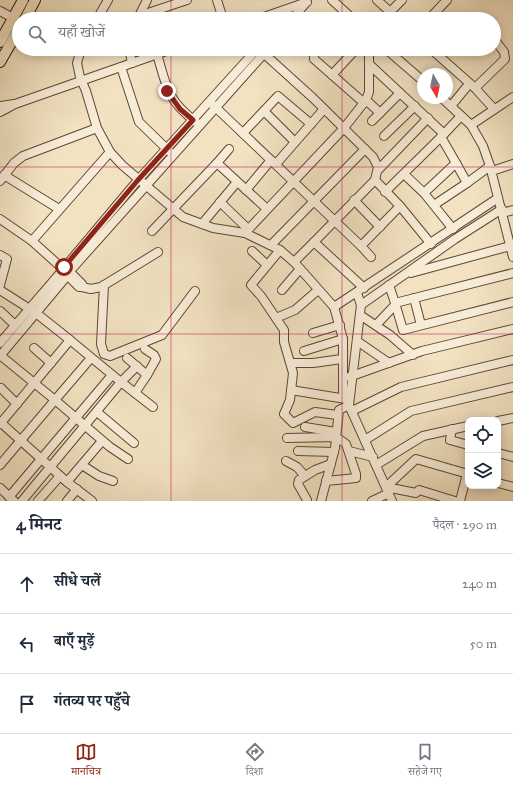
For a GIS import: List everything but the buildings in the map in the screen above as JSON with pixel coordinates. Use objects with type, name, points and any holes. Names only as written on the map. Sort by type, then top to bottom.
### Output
[{"type":"main road","points":[[16,12],[23,0]]},
{"type":"main road","points":[[29,12],[36,0]]},
{"type":"main road","points":[[0,42],[12,20]]},
{"type":"main road","points":[[0,62],[12,41]]},
{"type":"street","points":[[101,12],[108,0]]},
{"type":"street","points":[[141,12],[147,0]]},
{"type":"street","points":[[152,12],[186,0]]},
{"type":"street","points":[[216,0],[220,12]]},
{"type":"street","points":[[332,0],[343,12]]},
{"type":"street","points":[[377,0],[390,12],[402,0]]},
{"type":"street","points":[[436,12],[447,0]]},
{"type":"street","points":[[298,12],[308,1]]},
{"type":"street","points":[[277,12],[308,1]]},
{"type":"street","points":[[0,11],[12,17]]},
{"type":"street","points":[[451,106],[472,86],[505,59],[504,52],[501,48]]},
{"type":"street","points":[[79,56],[77,63],[97,128],[110,152],[138,180],[183,217],[202,224],[246,231],[272,244],[294,262],[334,307],[340,325],[342,339],[343,392],[389,494]]},
{"type":"street","points":[[130,56],[132,63]]},
{"type":"street","points":[[0,112],[15,104],[151,56]]},
{"type":"street","points":[[158,56],[170,96],[180,109],[196,122]]},
{"type":"street","points":[[128,459],[84,427],[55,400],[0,355],[36,313],[138,180],[169,152],[196,122],[210,102],[231,78],[255,56]]},
{"type":"street","points":[[196,122],[216,108],[238,83],[258,56]]},
{"type":"street","points":[[268,56],[365,149],[377,163],[378,170],[375,180],[294,262]]},
{"type":"street","points":[[314,56],[313,58],[332,75],[380,113]]},
{"type":"street","points":[[332,75],[350,56]]},
{"type":"street","points":[[246,231],[344,128],[365,102],[369,92],[369,56]]},
{"type":"street","points":[[394,56],[417,76]]},
{"type":"street","points":[[439,56],[472,86],[494,110]]},
{"type":"street","points":[[369,64],[428,118],[443,135],[467,183]]},
{"type":"street","points":[[121,67],[139,122],[169,152]]},
{"type":"street","points":[[231,78],[238,83]]},
{"type":"street","points":[[372,121],[400,93]]},
{"type":"street","points":[[243,133],[278,96],[311,124]]},
{"type":"street","points":[[471,126],[513,97]]},
{"type":"street","points":[[210,102],[294,181],[371,257]]},
{"type":"street","points":[[0,106],[15,104]]},
{"type":"street","points":[[404,274],[512,250],[491,169],[480,140],[471,126],[449,104]]},
{"type":"street","points":[[384,136],[415,106]]},
{"type":"street","points":[[246,190],[295,142],[324,109]]},
{"type":"street","points":[[264,111],[295,142]]},
{"type":"street","points":[[386,192],[461,116]]},
{"type":"street","points":[[378,170],[428,118]]},
{"type":"street","points":[[59,209],[2,178],[23,156],[97,128]]},
{"type":"street","points":[[152,231],[174,210],[229,149]]},
{"type":"street","points":[[272,244],[315,202],[365,149]]},
{"type":"street","points":[[32,241],[110,152]]},
{"type":"street","points":[[0,343],[28,308],[66,272],[145,186],[169,152]]},
{"type":"street","points":[[424,193],[456,162]]},
{"type":"street","points":[[216,163],[267,209]]},
{"type":"street","points":[[434,205],[491,169],[513,164]]},
{"type":"street","points":[[404,174],[424,193],[453,229]]},
{"type":"street","points":[[375,180],[400,206],[431,244]]},
{"type":"street","points":[[202,224],[237,182]]},
{"type":"street","points":[[334,307],[431,244],[498,198]]},
{"type":"street","points":[[354,200],[380,227]]},
{"type":"street","points":[[220,202],[246,231]]},
{"type":"street","points":[[361,246],[400,206]]},
{"type":"street","points":[[361,305],[455,239],[502,211],[513,210]]},
{"type":"street","points":[[0,219],[32,241],[66,272],[82,284],[82,287],[91,289],[104,285],[158,252]]},
{"type":"street","points":[[314,242],[360,290],[361,305],[349,405]]},
{"type":"street","points":[[252,250],[267,265]]},
{"type":"street","points":[[280,250],[251,285],[283,328],[284,342],[293,373],[291,390],[284,414],[292,423],[315,412],[337,416]]},
{"type":"street","points":[[0,255],[7,259],[0,285]]},
{"type":"street","points":[[282,290],[300,269]]},
{"type":"street","points":[[376,325],[395,304],[513,273]]},
{"type":"street","points":[[104,285],[101,344],[104,354],[110,356],[162,335],[195,291]]},
{"type":"street","points":[[389,285],[403,330]]},
{"type":"street","points":[[0,290],[36,313],[153,407]]},
{"type":"street","points":[[276,318],[295,310],[318,290]]},
{"type":"street","points":[[414,298],[421,325]]},
{"type":"street","points":[[390,335],[421,325],[513,302]]},
{"type":"street","points":[[0,312],[15,325]]},
{"type":"street","points":[[360,315],[390,335],[413,355]]},
{"type":"street","points":[[313,333],[340,325]]},
{"type":"street","points":[[342,380],[413,355],[513,329]]},
{"type":"street","points":[[304,351],[342,339]]},
{"type":"street","points":[[70,340],[0,423],[64,479],[92,501]]},
{"type":"street","points":[[357,341],[389,363]]},
{"type":"street","points":[[34,348],[51,363]]},
{"type":"street","points":[[135,393],[156,359],[154,355],[145,348]]},
{"type":"street","points":[[0,465],[91,358]]},
{"type":"street","points":[[127,358],[147,375]]},
{"type":"street","points":[[291,363],[342,359]]},
{"type":"street","points":[[321,501],[334,452],[337,416],[339,410],[349,405],[401,387],[513,360]]},
{"type":"street","points":[[22,501],[137,366]]},
{"type":"street","points":[[1,490],[12,499],[41,458],[112,375]]},
{"type":"street","points":[[365,440],[411,411],[513,387]]},
{"type":"street","points":[[1,388],[17,404]]},
{"type":"street","points":[[291,390],[349,405]]},
{"type":"street","points":[[97,412],[134,443]]},
{"type":"street","points":[[501,420],[513,418]]},
{"type":"street","points":[[305,427],[336,435],[346,444],[349,451],[356,478],[326,481]]},
{"type":"street","points":[[349,451],[375,461],[423,436],[465,427]]},
{"type":"street","points":[[452,429],[450,440],[465,444]]},
{"type":"street","points":[[287,438],[336,435]]},
{"type":"street","points":[[38,501],[82,465],[102,441]]},
{"type":"street","points":[[298,451],[334,452]]},
{"type":"street","points":[[501,454],[513,457]]},
{"type":"street","points":[[389,494],[416,459],[465,473]]},
{"type":"street","points":[[286,461],[297,467],[305,476]]},
{"type":"street","points":[[307,500],[298,484],[299,480],[331,464]]},
{"type":"street","points":[[82,465],[99,476],[113,481]]},
{"type":"street","points":[[460,501],[465,482]]},
{"type":"street","points":[[501,484],[513,487]]},
{"type":"street","points":[[67,501],[77,489]]},
{"type":"street","points":[[372,501],[389,494],[416,493],[419,490],[455,501]]},
{"type":"route","points":[[64,267],[66,267],[138,180],[193,120],[180,109],[167,91]]}]
